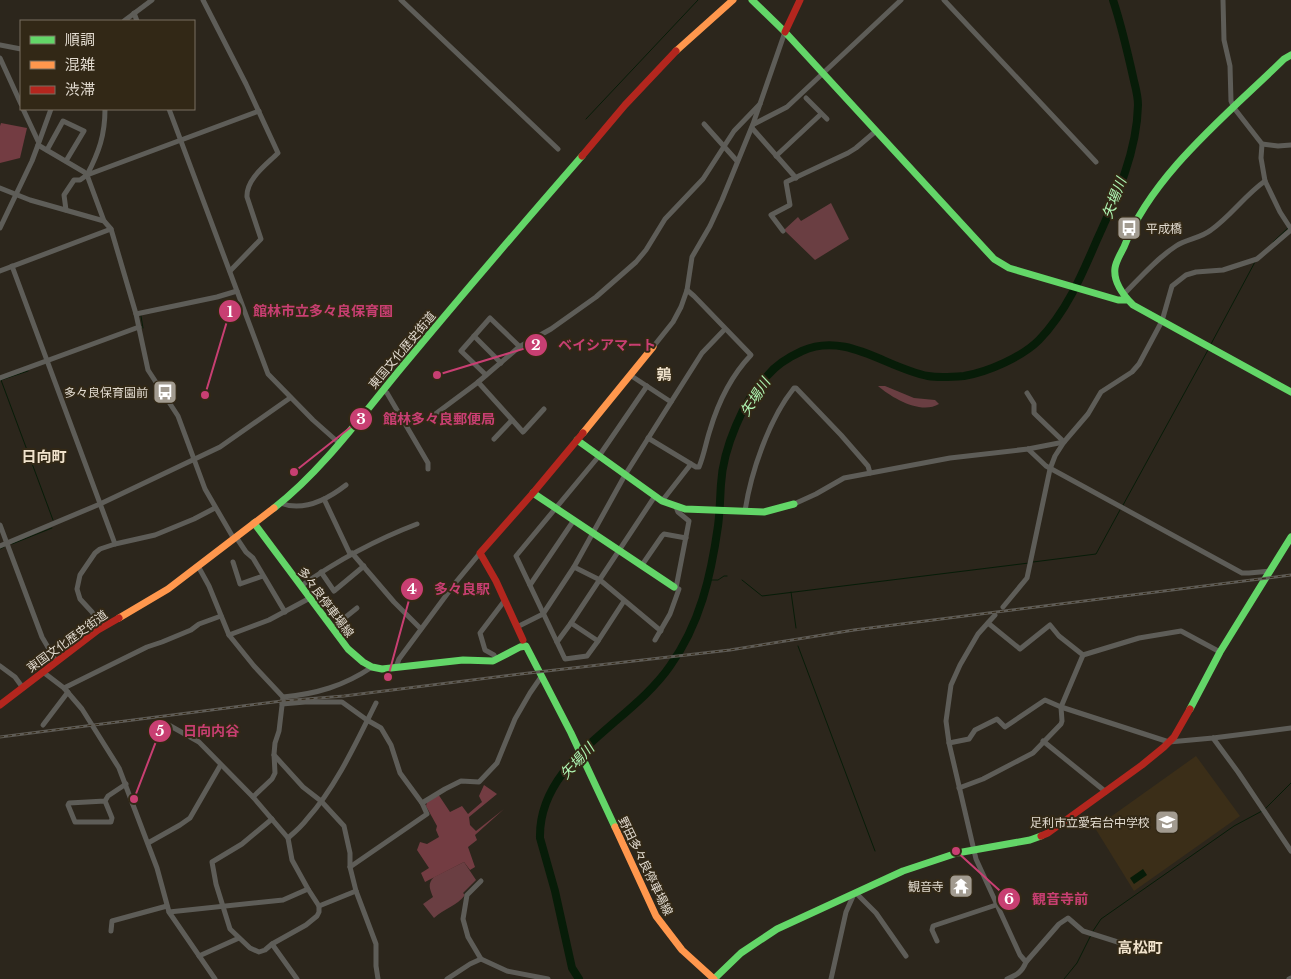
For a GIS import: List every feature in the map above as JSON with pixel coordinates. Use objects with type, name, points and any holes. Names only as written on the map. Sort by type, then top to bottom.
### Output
[{"type":"main road","name":"東国文化歴史街道","points":[[0,705],[101,627],[163,592],[198,566],[280,503],[313,472],[625,105],[680,48],[733,0]]},
{"type":"main road","points":[[752,0],[785,32],[994,258],[1008,268],[1118,300],[1125,298]]},
{"type":"main road","points":[[785,32],[800,0]]},
{"type":"main road","points":[[1291,54],[1173,168],[1131,228],[1115,269],[1118,284],[1125,298],[1138,309],[1291,392]]},
{"type":"main road","points":[[523,640],[505,600],[480,553],[533,493],[653,347]]},
{"type":"main road","points":[[576,440],[658,499],[676,507],[700,510],[772,511],[794,504]]},
{"type":"main road","points":[[533,493],[675,588]]},
{"type":"main road","name":"多々良停車場線","points":[[254,523],[352,654],[372,667]]},
{"type":"main road","points":[[714,979],[741,953],[766,935],[921,864],[973,849],[1030,840],[1048,833],[1142,765],[1169,742],[1184,721],[1220,652],[1291,537]]},
{"type":"main road","points":[[372,667],[382,669],[463,660],[496,660],[520,647],[526,646],[541,677]]},
{"type":"main road","name":"野田多々良停車場線","points":[[541,677],[591,776],[646,896],[660,921],[682,950],[714,979]]},
{"type":"street","points":[[125,20],[152,0]]},
{"type":"street","points":[[203,0],[278,153],[251,180],[246,191],[261,239],[230,271]]},
{"type":"street","points":[[400,0],[558,149]]},
{"type":"street","points":[[752,126],[786,107],[901,0]]},
{"type":"street","points":[[944,0],[1096,162]]},
{"type":"street","points":[[1003,608],[1028,578],[1050,469],[1055,456],[1064,442],[1088,414],[1101,392],[1136,369],[1162,321],[1172,286],[1180,278],[1196,272],[1223,270],[1257,258],[1291,229],[1280,212],[1265,181],[1262,144],[1234,108],[1230,93],[1230,66],[1224,40],[1223,0]]},
{"type":"street","points":[[134,13],[137,20]]},
{"type":"street","points":[[653,347],[674,322],[686,290],[692,257],[710,226],[752,126],[785,32]]},
{"type":"street","points":[[0,45],[20,48]]},
{"type":"street","points":[[0,58],[20,102]]},
{"type":"street","points":[[806,98],[826,119]]},
{"type":"street","points":[[434,415],[478,382],[519,346],[551,330],[596,297],[636,262],[646,250],[665,219],[703,180],[734,131],[760,104]]},
{"type":"street","points":[[23,110],[38,143],[87,175],[104,220],[111,229],[136,314],[148,370],[178,416],[205,489],[215,508],[235,538],[253,558],[285,612]]},
{"type":"street","points":[[0,228],[32,161],[51,110]]},
{"type":"street","points":[[87,175],[100,147],[105,128],[105,110]]},
{"type":"street","points":[[169,110],[268,374],[290,398],[339,443]]},
{"type":"street","points":[[66,210],[64,195],[74,180],[80,180],[87,175],[259,111]]},
{"type":"street","points":[[776,156],[821,114]]},
{"type":"street","points":[[47,150],[63,120],[84,131],[66,161]]},
{"type":"street","points":[[704,124],[737,161]]},
{"type":"street","points":[[752,126],[796,178]]},
{"type":"street","points":[[783,231],[771,215],[790,205],[785,184],[848,153],[876,131]]},
{"type":"street","points":[[1262,144],[1291,145]]},
{"type":"street","points":[[1125,298],[1152,265],[1178,245],[1204,235],[1251,190],[1265,181]]},
{"type":"street","points":[[0,188],[30,200],[104,220]]},
{"type":"street","points":[[0,271],[111,229]]},
{"type":"street","points":[[12,266],[115,544]]},
{"type":"street","points":[[648,438],[699,467],[725,392],[737,372],[751,355],[686,290]]},
{"type":"street","points":[[136,314],[217,297],[236,291]]},
{"type":"street","points":[[486,375],[462,351],[490,318],[519,346]]},
{"type":"street","points":[[1,375],[139,327]]},
{"type":"street","points":[[517,627],[543,614],[574,568],[648,438],[702,353],[725,329]]},
{"type":"street","points":[[474,336],[501,363]]},
{"type":"street","points":[[630,375],[671,402]]},
{"type":"street","points":[[478,382],[523,432],[544,409]]},
{"type":"street","points":[[624,601],[587,656],[567,659],[564,657],[516,556],[600,456],[647,386]]},
{"type":"street","points":[[743,511],[769,428],[775,415],[794,388],[841,434],[868,466],[870,473]]},
{"type":"street","points":[[383,390],[387,392],[415,440],[428,463],[428,469]]},
{"type":"street","points":[[1027,393],[1034,404],[1034,413],[1064,442]]},
{"type":"street","points":[[0,546],[160,477],[220,447],[290,398]]},
{"type":"street","points":[[494,439],[512,420]]},
{"type":"street","points":[[794,504],[838,481],[870,473],[950,458],[1028,449],[1064,442]]},
{"type":"street","points":[[1028,449],[1050,469],[1242,572],[1249,574],[1270,571]]},
{"type":"street","points":[[557,642],[572,623],[619,550],[658,499],[691,464]]},
{"type":"street","points":[[280,503],[297,507],[311,504],[346,485]]},
{"type":"street","points":[[324,498],[351,554],[421,630]]},
{"type":"street","points":[[655,640],[661,631],[679,589],[675,588],[689,521],[678,512],[676,507]]},
{"type":"street","points":[[101,627],[92,612],[80,599],[77,589],[80,575],[95,553],[100,549],[115,544],[155,535],[215,508]]},
{"type":"street","points":[[530,585],[574,520]]},
{"type":"street","points":[[301,586],[321,572],[380,538],[417,524]]},
{"type":"street","points":[[0,525],[44,644],[56,661]]},
{"type":"street","points":[[642,566],[664,534],[686,538]]},
{"type":"street","points":[[396,667],[399,659],[480,553]]},
{"type":"street","points":[[233,562],[240,584],[263,576]]},
{"type":"street","points":[[198,566],[209,586],[230,635],[254,666],[283,697]]},
{"type":"street","points":[[321,572],[334,591],[364,566]]},
{"type":"street","points":[[574,568],[600,580],[661,631]]},
{"type":"street","points":[[230,635],[269,620],[310,598]]},
{"type":"street","points":[[496,660],[494,655],[485,650],[480,633],[505,600]]},
{"type":"street","points":[[332,628],[357,608]]},
{"type":"street","points":[[995,615],[970,645],[951,684],[946,721],[973,849],[996,905],[1020,955],[1026,962]]},
{"type":"street","points":[[43,725],[66,690],[147,647],[170,639],[191,630],[199,624],[221,616]]},
{"type":"street","points":[[572,623],[598,641]]},
{"type":"street","points":[[988,624],[1020,649],[1050,625],[1059,636],[1083,655]]},
{"type":"street","points":[[1083,655],[1139,638],[1181,631],[1220,652]]},
{"type":"street","points":[[959,788],[983,780],[1033,753],[1062,721],[1061,707],[1083,655]]},
{"type":"street","points":[[0,666],[15,677],[23,688]]},
{"type":"street","points":[[283,697],[328,690],[351,680],[372,667]]},
{"type":"street","points":[[43,672],[66,690],[93,725],[119,768],[157,868],[168,909],[215,979]]},
{"type":"street","points":[[422,803],[445,788],[461,781],[479,782],[496,765],[515,719],[541,677]]},
{"type":"street","points":[[253,797],[272,779],[275,773],[275,743],[280,731],[283,697]]},
{"type":"street","points":[[949,742],[969,739],[975,730],[998,719],[1005,727],[1045,700],[1169,742],[1291,728]]},
{"type":"street","points":[[282,704],[342,702],[384,731],[391,745],[400,773],[422,803],[427,814],[350,867]]},
{"type":"street","points":[[288,838],[308,818],[321,801],[346,761],[376,703]]},
{"type":"street","points":[[158,727],[168,724],[199,742],[220,766],[253,797],[272,819],[288,838],[292,860],[320,906],[320,912],[306,925],[259,952],[250,948],[230,929],[216,884],[212,862],[242,844],[272,819]]},
{"type":"street","points":[[1213,738],[1264,809],[1291,852]]},
{"type":"street","points":[[1043,741],[1106,792]]},
{"type":"street","points":[[274,754],[303,787],[321,801],[344,826],[350,853],[350,867],[356,891],[376,941],[378,979]]},
{"type":"street","points":[[148,843],[190,818],[220,766]]},
{"type":"street","points":[[105,801],[108,796],[126,784]]},
{"type":"street","points":[[105,801],[112,818],[111,822],[75,822],[68,805],[69,803],[105,801]]},
{"type":"street","points":[[481,881],[467,895],[463,919],[468,936],[481,959],[507,971],[548,979]]},
{"type":"street","points":[[111,932],[112,921],[168,909],[223,907],[283,900],[308,888]]},
{"type":"street","points":[[320,906],[356,891]]},
{"type":"street","points":[[831,979],[846,912],[855,894],[876,913],[906,956]]},
{"type":"street","points":[[937,941],[932,930],[933,926],[996,905]]},
{"type":"street","points":[[1007,979],[1023,969],[1026,962],[1059,924],[1068,918],[1080,929],[1124,944]]},
{"type":"street","points":[[199,956],[239,938]]},
{"type":"street","points":[[272,944],[297,979]]},
{"type":"street","points":[[447,979],[481,959]]},
{"type":"shaded area","points":[[1,123],[27,128],[20,158],[0,163],[0,126]]},
{"type":"shaded area","points":[[831,203],[849,239],[815,260],[784,230],[798,217],[801,221]]},
{"type":"shaded area","points":[[878,386],[885,386],[914,398],[935,400],[939,404],[924,408],[907,404]]},
{"type":"shaded area","name":"足利市立愛宕台中学校","points":[[1196,756],[1240,816],[1134,891],[1095,828]]},
{"type":"shaded area","points":[[484,785],[497,794],[469,817],[470,825],[476,831],[504,809],[475,835],[477,840],[468,847],[475,867],[470,870],[464,862],[425,882],[421,873],[429,868],[417,850],[420,842],[427,844],[439,837],[436,830],[437,826],[426,806],[427,802],[438,794],[450,812],[462,806],[468,814],[482,802],[479,796]]},
{"type":"shaded area","points":[[464,862],[476,880],[463,893],[465,895],[462,899],[434,918],[423,904],[433,897],[430,882],[434,877]]},
{"type":"shaded area","points":[[1143,869],[1147,875],[1134,884],[1130,878]]},
{"type":"waterway","points":[[586,119],[698,0]]},
{"type":"waterway","name":"矢場川","points":[[579,979],[572,968],[555,891],[540,838],[543,811],[554,786],[570,764],[653,687],[670,666],[689,633],[703,599],[712,563],[726,456],[736,426],[750,398],[775,367],[797,353],[818,346],[834,345],[850,348],[912,372],[928,376],[946,377],[964,376],[994,367],[1014,358],[1039,340],[1065,306],[1078,281],[1118,192],[1134,140],[1137,123],[1137,96],[1125,41],[1113,0]]},
{"type":"waterway","points":[[1273,242],[1288,228]]},
{"type":"waterway","points":[[1211,344],[1255,262]]},
{"type":"waterway","points":[[141,316],[143,328]]},
{"type":"waterway","points":[[1122,507],[1208,350]]},
{"type":"waterway","points":[[28,371],[1,380],[53,520]]},
{"type":"waterway","points":[[1033,562],[1096,554],[1120,510]]},
{"type":"waterway","points":[[12,544],[52,528]]},
{"type":"waterway","points":[[0,549],[4,547]]},
{"type":"waterway","points":[[742,580],[762,596],[1029,563]]},
{"type":"waterway","points":[[709,580],[718,580],[727,576]]},
{"type":"waterway","points":[[791,592],[796,628]]},
{"type":"waterway","points":[[798,646],[875,851]]},
{"type":"waterway","points":[[1265,809],[1291,783]]},
{"type":"waterway","points":[[1093,931],[1101,919],[1234,826],[1262,811]]},
{"type":"waterway","points":[[1064,979],[1077,963],[1091,935]]},
{"type":"railway","points":[[0,737],[282,701],[344,696],[730,650],[854,630],[1291,575]]},
{"type":"traffic: fast","points":[[752,0],[785,32],[994,259],[1009,268],[1118,300],[1126,300]]},
{"type":"traffic: fast","points":[[1291,55],[1284,59],[1217,123],[1172,170],[1153,194],[1137,220],[1117,260],[1115,268],[1116,279],[1120,289],[1133,305],[1291,392]]},
{"type":"traffic: fast","points":[[274,508],[325,460],[446,314],[582,156]]},
{"type":"traffic: fast","points":[[577,440],[662,501],[685,509],[764,512],[794,504]]},
{"type":"traffic: fast","points":[[533,493],[674,587]]},
{"type":"traffic: fast","points":[[254,523],[348,649],[372,667],[382,669],[463,660],[493,661],[520,647],[526,646],[571,733],[615,827]]},
{"type":"traffic: fast","points":[[1190,709],[1220,652],[1291,537]]},
{"type":"traffic: fast","points":[[714,979],[741,953],[777,929],[903,871],[957,853],[1030,840],[1041,836]]},
{"type":"traffic: slow","points":[[676,51],[733,0]]},
{"type":"traffic: slow","points":[[583,433],[653,347]]},
{"type":"traffic: slow","points":[[119,618],[168,589],[274,508]]},
{"type":"traffic: slow","points":[[615,827],[656,916],[682,950],[714,979]]},
{"type":"traffic: jam","points":[[785,32],[800,0]]},
{"type":"traffic: jam","points":[[582,156],[625,105],[676,51]]},
{"type":"traffic: jam","points":[[523,640],[496,581],[480,553],[583,433]]},
{"type":"traffic: jam","points":[[0,705],[98,630],[119,618]]},
{"type":"traffic: jam","points":[[1041,836],[1048,833],[1142,765],[1164,747],[1174,737],[1190,709]]},
{"type":"place","name":"平成橋","points":[[1129,228]]},
{"type":"place","name":"ベイシアマート","points":[[437,375]]},
{"type":"place","name":"多々良保育園前","points":[[165,392]]},
{"type":"place","name":"館林市立多々良保育園","points":[[205,395]]},
{"type":"place","name":"館林多々良郵便局","points":[[294,472]]},
{"type":"place","name":"多々良駅","points":[[388,677]]},
{"type":"place","name":"日向内谷","points":[[134,799]]},
{"type":"place","name":"足利市立愛宕台中学校","points":[[1167,822]]},
{"type":"place","name":"観音寺前","points":[[956,851]]},
{"type":"place","name":"観音寺","points":[[961,886]]},
{"type":"district","name":"鶉","points":[[664,374]]},
{"type":"district","name":"日向町","points":[[44,456]]},
{"type":"district","name":"高松町","points":[[1140,947]]}]
